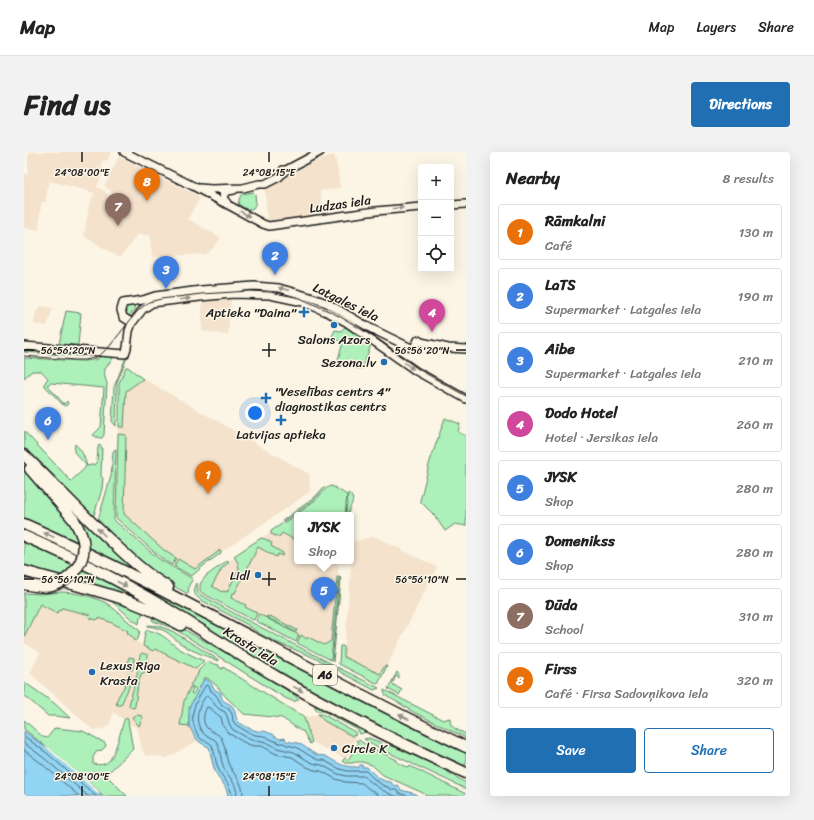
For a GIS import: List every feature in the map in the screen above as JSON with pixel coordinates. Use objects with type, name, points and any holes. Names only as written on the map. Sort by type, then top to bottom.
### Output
[{"type":"highway","name":"A6","points":[[24,455],[90,522],[138,566],[183,596],[197,608]]},
{"type":"highway","points":[[24,462],[74,520],[84,544],[81,561],[72,575],[64,581],[51,586],[38,587],[24,584]]},
{"type":"highway","name":"Krasta iela","points":[[24,524],[74,546],[197,608],[376,703],[466,747]]},
{"type":"highway","name":"Krasta iela","points":[[24,536],[63,553],[127,586],[264,669],[370,728],[466,774]]},
{"type":"highway","points":[[24,571],[115,596],[165,616],[239,658],[264,669]]},
{"type":"highway","name":"A6","points":[[439,734],[466,752]]},
{"type":"highway","name":"A6","points":[[410,747],[426,750],[466,768]]},
{"type":"street","points":[[124,152],[227,204]]},
{"type":"street","points":[[227,204],[224,194],[228,191],[259,184],[283,170],[286,170],[320,152]]},
{"type":"street","points":[[197,188],[243,188]]},
{"type":"street","name":"Ludzas iela","points":[[227,204],[269,226],[376,211],[418,207]]},
{"type":"street","points":[[454,205],[466,204]]},
{"type":"street","name":"Latgales iela","points":[[466,349],[448,348],[418,340],[412,348],[405,346],[327,304],[307,296],[279,288],[250,286],[155,296],[143,300],[123,303],[121,310],[123,317],[132,323],[147,306],[152,303],[168,301],[233,294],[270,295],[303,302],[346,322],[416,372],[466,399]]},
{"type":"street","points":[[24,346],[125,354],[132,323]]},
{"type":"shaded area","points":[[30,152],[111,152],[107,161],[103,160],[100,167],[105,169],[97,187],[105,191],[109,197],[112,191],[106,188],[105,185],[119,157],[200,197],[188,219],[221,238],[206,254],[152,257],[150,235],[137,235],[121,257],[115,255],[84,236],[89,205],[95,193],[49,181],[46,202],[41,202],[39,230],[24,228],[24,174],[28,174],[28,156]]},
{"type":"shaded area","points":[[334,155],[340,188],[320,191],[324,214],[271,222],[267,219],[266,188],[315,161]]},
{"type":"shaded area","points":[[231,299],[228,335],[202,331],[202,302]]},
{"type":"shaded area","points":[[39,306],[53,308],[47,326],[34,324],[36,311],[38,311]]},
{"type":"shaded area","points":[[139,376],[309,474],[310,492],[190,573],[162,558],[116,517],[120,382]]},
{"type":"shaded area","points":[[277,528],[294,538],[294,564],[339,564],[332,647],[325,652],[226,601],[208,588],[220,567]]},
{"type":"shaded area","points":[[374,536],[437,567],[378,684],[343,667],[351,564],[354,564],[354,542]]},
{"type":"shaded area","points":[[40,604],[57,612],[61,608],[90,615],[89,618],[98,618],[110,622],[128,631],[127,633],[134,638],[134,640],[143,646],[153,651],[155,649],[199,670],[185,697],[180,725],[189,726],[197,740],[167,758],[145,755],[141,746],[138,729],[114,713],[108,726],[103,729],[93,730],[30,673],[40,653],[24,643],[24,637]]},
{"type":"shaded area","points":[[318,714],[320,717],[352,735],[356,735],[357,740],[355,741],[346,759],[312,742],[303,715],[309,717]]},
{"type":"green space","points":[[253,192],[255,194],[256,204],[253,208],[248,210],[238,204],[242,194]]},
{"type":"green space","points":[[128,305],[132,305],[136,308],[129,316],[125,314],[124,310]]},
{"type":"green space","points":[[66,311],[81,313],[78,345],[59,344]]},
{"type":"green space","points":[[345,327],[369,342],[370,348],[362,368],[359,369],[337,363],[343,342],[331,338],[335,330],[341,331]]},
{"type":"green space","points":[[24,350],[93,354],[80,356],[24,352]]},
{"type":"green space","points":[[103,355],[111,355],[113,357],[105,371],[107,383],[104,435],[102,438],[93,435],[101,427],[104,388],[51,383],[47,385],[64,404],[67,401],[68,404],[65,406],[45,386],[44,384],[48,378],[41,371],[32,371],[24,378],[24,358],[83,361],[94,360]]},
{"type":"green space","points":[[126,357],[127,358],[117,382],[116,426],[112,421],[114,387]]},
{"type":"green space","points":[[126,367],[143,379],[126,391],[124,427],[119,427],[119,383]]},
{"type":"green space","points":[[445,418],[460,424],[458,432],[466,436],[466,526],[455,524],[445,531],[434,515],[420,501],[430,461]]},
{"type":"green space","points":[[24,431],[71,481],[85,468],[86,465],[74,452],[75,444],[82,452],[87,466],[96,464],[98,447],[99,445],[101,446],[101,476],[103,478],[102,489],[94,515],[92,517],[87,514],[24,448]]},
{"type":"green space","points":[[118,434],[126,435],[124,514],[165,551],[176,558],[172,565],[161,558],[116,518]]},
{"type":"green space","points":[[116,449],[114,520],[159,559],[193,579],[189,585],[188,594],[159,578],[98,524],[111,476],[113,452]]},
{"type":"green space","points":[[24,465],[69,517],[33,466],[149,579],[72,539],[24,518]]},
{"type":"green space","points":[[331,486],[347,495],[345,512],[300,512],[316,499]]},
{"type":"green space","points":[[325,487],[311,502],[297,512],[294,512],[315,497]]},
{"type":"green space","points":[[348,493],[353,500],[349,512],[346,512]]},
{"type":"green space","points":[[294,512],[294,514],[282,521]]},
{"type":"green space","points":[[294,516],[294,539],[282,533],[279,537],[271,534],[271,531]]},
{"type":"green space","points":[[24,527],[59,543],[211,620],[368,704],[464,752],[466,754],[466,765],[404,740],[312,693],[114,574],[24,530]]},
{"type":"green space","points":[[261,538],[272,543],[271,546],[283,553],[282,556],[278,554],[276,557],[258,547],[231,598],[246,605],[245,607],[257,613],[253,620],[202,593],[200,591],[200,584],[206,576],[228,560],[228,563],[222,568],[212,586],[222,592],[227,592],[239,569],[238,563],[234,556]]},
{"type":"green space","points":[[24,540],[60,555],[165,612],[24,568]]},
{"type":"green space","points":[[219,550],[221,553],[191,576],[174,566],[178,559],[195,569]]},
{"type":"green space","points":[[24,575],[82,590],[74,589],[24,589]]},
{"type":"green space","points":[[337,577],[339,577],[331,660],[297,643],[301,635],[307,639],[308,637],[324,645],[331,641]]},
{"type":"green space","points":[[340,577],[341,580],[333,662],[332,661]]},
{"type":"green space","points":[[197,583],[198,593],[201,595],[332,664],[327,664],[278,643],[201,600],[194,592]]},
{"type":"green space","points":[[60,592],[83,595],[106,603],[140,631],[138,639],[136,641],[134,640],[134,638],[127,633],[128,631],[99,618],[97,620],[89,618],[90,615],[62,608],[57,613],[40,604],[24,637],[24,593],[41,594]]},
{"type":"green space","points":[[94,593],[115,599],[139,608],[142,611],[142,617],[140,617],[139,624],[133,620],[115,604]]},
{"type":"green space","points":[[259,614],[299,635],[296,642],[256,621]]},
{"type":"green space","points":[[270,616],[297,630],[296,632],[266,617]]},
{"type":"green space","points":[[157,617],[183,629],[273,679],[298,698],[298,700],[292,701],[285,698],[173,628],[153,621],[152,618]]},
{"type":"green space","points":[[147,626],[159,626],[172,631],[219,660],[218,661],[191,650],[168,633],[158,628]]},
{"type":"green space","points":[[148,630],[161,635],[178,648],[204,661],[196,669],[155,649],[153,651],[143,646],[145,633]]},
{"type":"green space","points":[[340,646],[344,647],[344,657],[380,674],[384,667],[387,666],[378,684],[339,664]]},
{"type":"green space","points":[[142,653],[148,655],[147,664],[145,672],[141,674],[138,684],[134,708],[130,707],[129,705],[140,655]]},
{"type":"green space","points":[[129,657],[134,658],[132,670],[126,669]]},
{"type":"green space","points":[[207,662],[219,665],[222,669],[223,667],[297,713],[303,715],[312,742],[310,744],[303,731],[282,718],[244,714],[216,685],[207,678],[204,678],[189,715],[189,726],[180,725],[184,701],[190,687],[193,688],[191,693],[193,694],[196,689],[190,685],[197,676],[199,670]]},
{"type":"green space","points":[[337,667],[379,688],[374,690],[342,673]]},
{"type":"green space","points":[[397,672],[399,678],[396,676],[392,684],[402,690],[399,695],[388,689]]},
{"type":"green space","points":[[128,674],[131,675],[129,687],[121,705],[117,705],[116,702],[125,685]]},
{"type":"green space","points":[[24,682],[54,703],[70,718],[48,716],[24,695]]},
{"type":"green space","points":[[384,690],[443,720],[450,718],[451,724],[457,730],[466,734],[466,738],[413,712],[386,696]]},
{"type":"green space","points":[[315,705],[366,732],[360,734],[358,730],[323,711],[317,711],[315,709]]},
{"type":"green space","points":[[318,714],[322,714],[355,732],[356,735],[352,736],[324,721]]},
{"type":"green space","points":[[137,715],[143,717],[139,726],[132,717]]},
{"type":"green space","points":[[126,718],[128,721],[133,749],[107,774],[109,776],[108,777],[127,796],[102,796],[99,791],[24,729],[24,720],[43,737],[47,738],[55,728],[83,731],[105,743],[106,746],[102,750],[97,751],[93,757],[93,764],[101,764],[108,762],[111,759]]},
{"type":"green space","points":[[369,738],[382,743],[380,748],[364,739]]},
{"type":"green space","points":[[359,740],[367,745],[366,750],[370,752],[372,748],[397,760],[397,762],[409,768],[410,766],[466,794],[466,796],[426,796],[423,793],[383,775],[372,765],[362,762],[345,763],[342,761],[345,758],[348,760],[358,743],[356,741]]},
{"type":"green space","points":[[386,744],[417,755],[441,768],[466,783],[466,789],[383,750]]},
{"type":"water","points":[[204,679],[209,681],[214,689],[221,693],[222,699],[232,706],[238,722],[250,729],[264,731],[273,734],[280,739],[285,738],[286,741],[298,743],[317,755],[325,756],[337,763],[358,768],[360,765],[362,765],[362,767],[367,767],[381,779],[391,782],[394,786],[399,786],[401,790],[416,794],[417,796],[228,796],[226,789],[215,771],[209,747],[198,741],[189,726],[189,708]]},
{"type":"water","points":[[24,731],[50,751],[102,796],[24,796]]},
{"type":"pier","points":[[44,746],[49,748],[99,791],[100,795]]},
{"type":"tram line","points":[[24,356],[75,360],[94,358],[109,347],[136,313],[149,302],[201,294],[250,291],[270,292],[300,298],[333,313],[378,340],[418,369],[466,396]]},
{"type":"place","name":"Firss","points":[[147,201]]},
{"type":"place","name":"Dūda","points":[[118,226]]},
{"type":"place","name":"LaTS","points":[[275,275]]},
{"type":"place","name":"Aibe","points":[[166,289]]},
{"type":"place","name":"Aptieka \"Daina\"","points":[[304,312]]},
{"type":"place","name":"Salons Azors","points":[[334,325]]},
{"type":"place","name":"Dodo Hotel","points":[[432,332]]},
{"type":"place","name":"Sezona.lv","points":[[384,362]]},
{"type":"place","name":"\"Veselības centrs 4\" diagnostikas centrs","points":[[266,398]]},
{"type":"place","name":"Latvijas aptieka","points":[[281,420]]},
{"type":"place","name":"Domenikss","points":[[48,440]]},
{"type":"place","name":"Rāmkalni","points":[[208,494]]},
{"type":"place","name":"Lidl","points":[[258,575]]},
{"type":"place","name":"JYSK","points":[[324,610]]},
{"type":"place","name":"Lexus Riga Krasta","points":[[92,672]]},
{"type":"place","name":"Circle K","points":[[334,748]]}]
